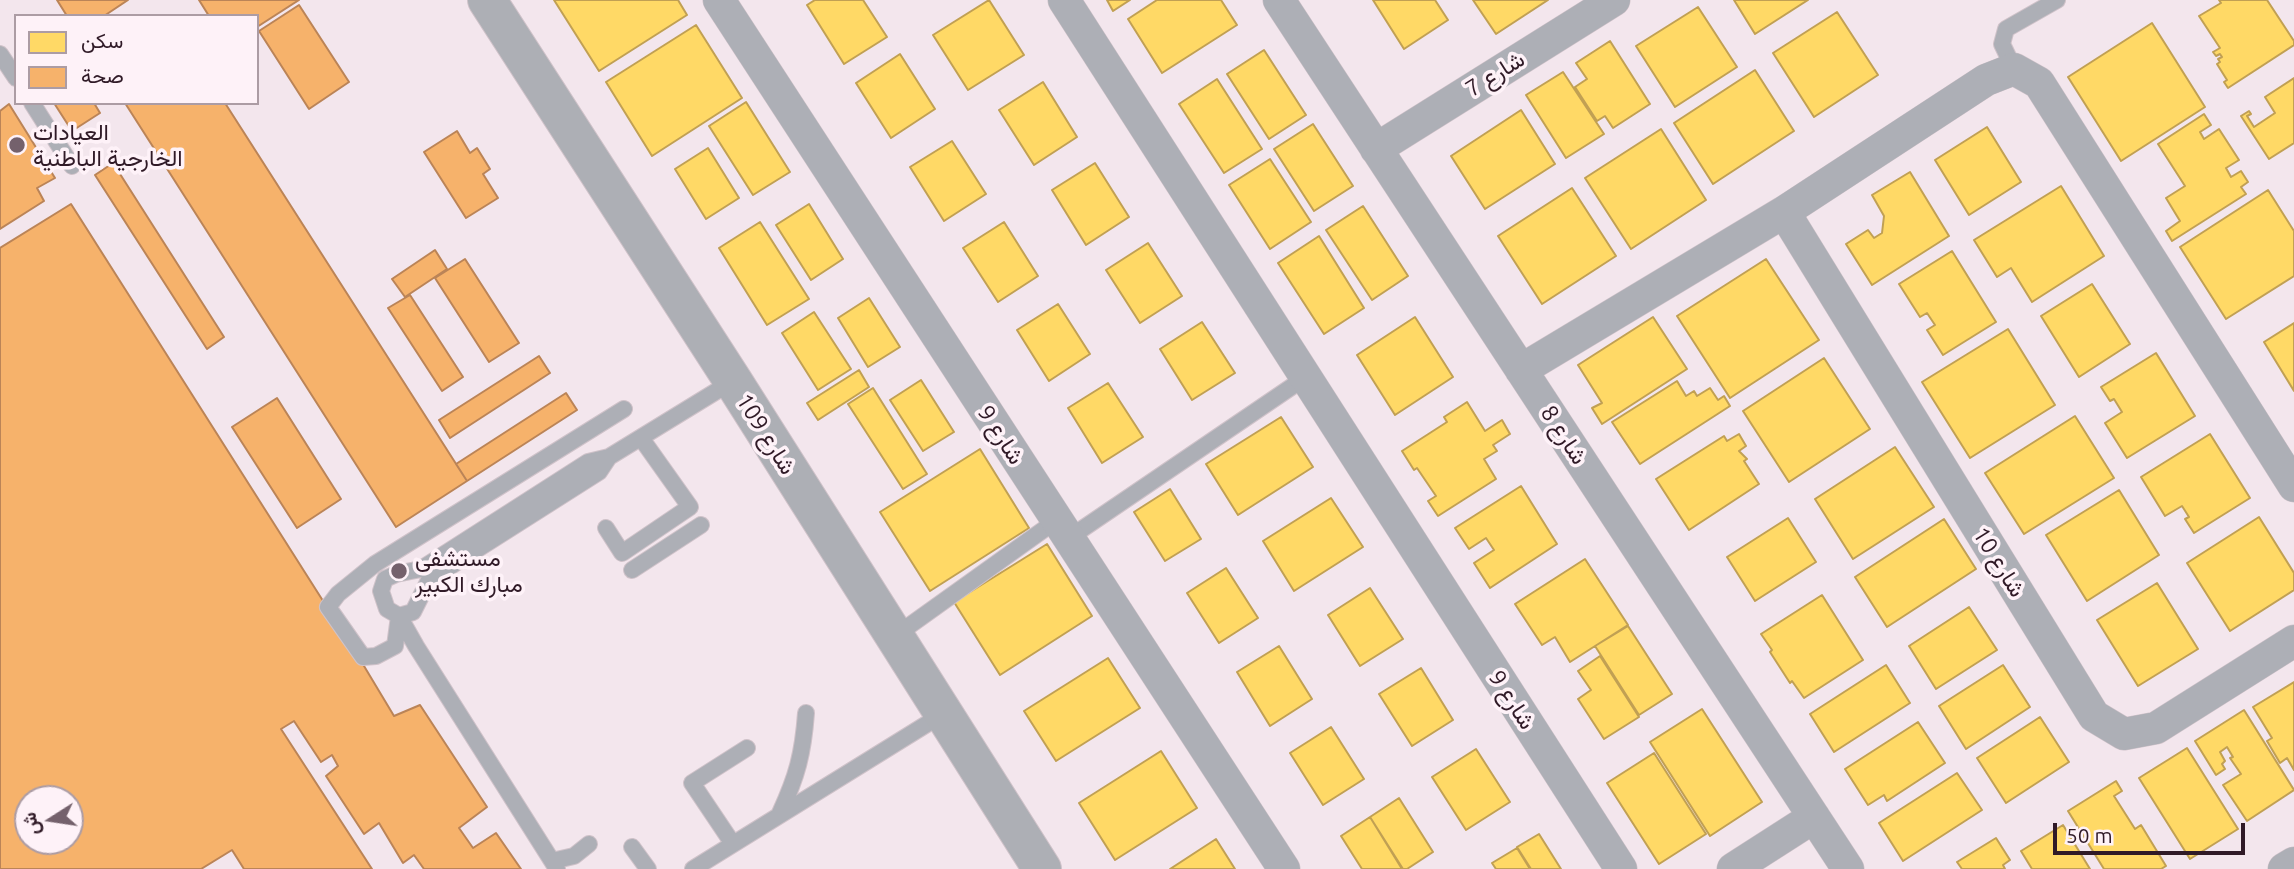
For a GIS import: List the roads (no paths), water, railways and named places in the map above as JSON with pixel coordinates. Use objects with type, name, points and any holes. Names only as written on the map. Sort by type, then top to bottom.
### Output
[{"type":"street","name":"شارع 109","points":[[487,0],[733,381],[1042,869]]},
{"type":"street","name":"شارع 9","points":[[719,0],[1284,869]]},
{"type":"street","name":"شارع 9","points":[[1064,0],[1621,869]]},
{"type":"street","name":"شارع 8","points":[[1279,0],[1848,869]]},
{"type":"street","name":"شارع 7","points":[[1376,149],[1614,0]]},
{"type":"street","points":[[1521,370],[1784,212],[1986,80],[2014,69],[2039,83],[2294,486]]},
{"type":"street","name":"شارع 10","points":[[1784,212],[2094,716],[2124,734],[2156,728],[2294,641]]},
{"type":"street","points":[[1733,869],[1814,817]]},
{"type":"street","points":[[2284,869],[2294,863]]},
{"type":"lane","points":[[2014,69],[2002,44],[2006,29],[2029,7],[2057,0]]},
{"type":"lane","points":[[0,54],[14,75]]},
{"type":"lane","points":[[33,105],[72,166]]},
{"type":"lane","points":[[895,636],[1306,377]]},
{"type":"lane","points":[[589,844],[574,856],[555,865],[399,616],[387,609],[381,591],[385,579],[421,569],[588,462],[609,457],[733,381]]},
{"type":"lane","points":[[399,616],[395,646],[376,656],[363,657],[328,607],[338,594],[375,565],[624,410]]},
{"type":"lane","points":[[606,528],[622,554],[690,507],[641,438]]},
{"type":"lane","points":[[399,616],[413,612],[429,580],[599,472],[609,457]]},
{"type":"lane","points":[[632,570],[701,525]]},
{"type":"lane","points":[[780,813],[796,779],[803,750],[806,713]]},
{"type":"lane","points":[[693,869],[943,714]]},
{"type":"lane","points":[[733,844],[692,783],[747,748]]},
{"type":"lane","points":[[632,847],[648,869]]},
{"type":"place","name":"العيادات الخارجية الباطنية","points":[[17,145]]},
{"type":"place","name":"مستشفى مبارك الكبير","points":[[399,571]]}]
